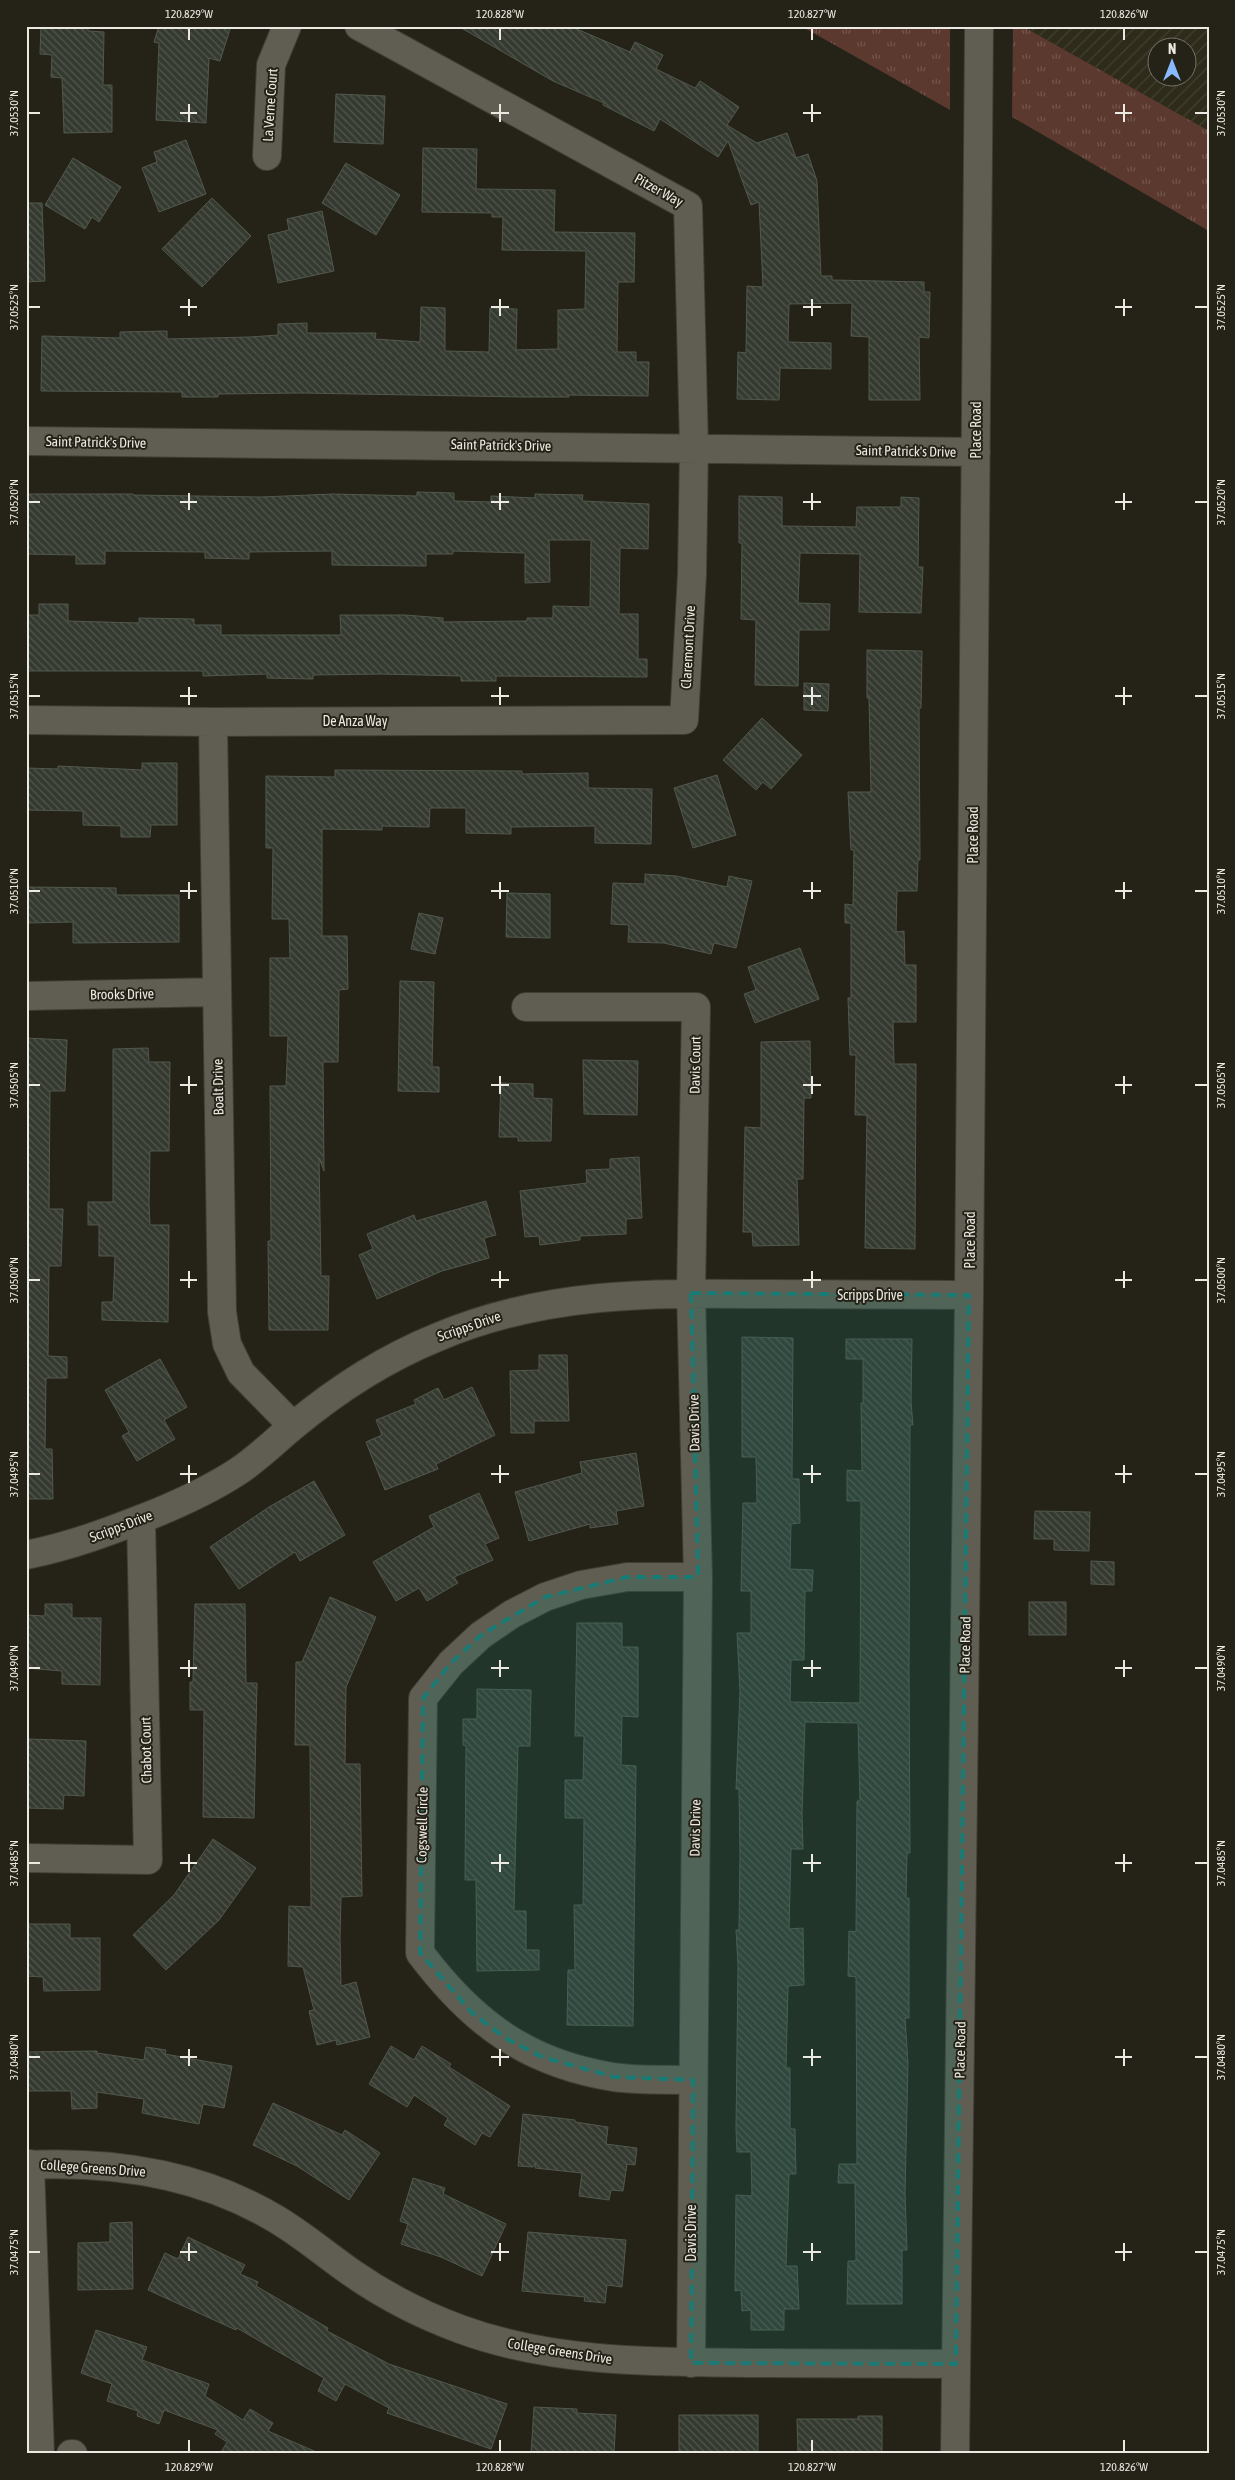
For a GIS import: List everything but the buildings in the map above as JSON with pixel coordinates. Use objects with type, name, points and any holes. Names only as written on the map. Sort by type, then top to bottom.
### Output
[{"type":"street","name":"La Verne Court","points":[[267,156],[271,65],[287,26]]},
{"type":"street","name":"Pitzer Way","points":[[359,26],[688,206],[694,447],[692,574]]},
{"type":"street","name":"Place Road","points":[[955,2454],[969,1296],[979,26]]},
{"type":"street","name":"Saint Patrick's Drive","points":[[26,441],[694,447],[976,452]]},
{"type":"street","name":"Claremont Drive","points":[[684,720],[692,574]]},
{"type":"street","name":"De Anza Way","points":[[26,720],[213,722],[684,720]]},
{"type":"street","name":"Boalt Drive","points":[[213,722],[222,1312],[227,1344],[241,1373],[293,1426]]},
{"type":"street","name":"Brooks Drive","points":[[26,996],[217,992]]},
{"type":"street","name":"Davis Court","points":[[526,1007],[696,1007],[691,1293]]},
{"type":"street","name":"Scripps Drive","points":[[26,1555],[95,1537],[209,1490],[247,1465],[293,1426],[354,1382],[392,1360],[437,1337],[484,1320],[527,1308],[576,1299],[613,1295],[691,1293],[969,1296]]},
{"type":"street","name":"Davis Drive","points":[[691,1293],[698,1578],[691,2363]]},
{"type":"street","name":"Chabot Court","points":[[26,1858],[148,1860],[142,1519]]},
{"type":"street","name":"Cogswell Circle","points":[[693,2080],[614,2077],[578,2069],[542,2057],[505,2038],[472,2013],[445,1986],[420,1953],[423,1698],[451,1663],[481,1635],[512,1614],[546,1597],[581,1585],[627,1578],[698,1578]]},
{"type":"street","name":"College Greens Drive","points":[[28,2164],[74,2164],[161,2173],[211,2188],[274,2218],[391,2298],[461,2329],[510,2344],[560,2354],[618,2360],[691,2363],[956,2364]]},
{"type":"street","points":[[28,2164],[40,2454]]},
{"type":"highlighted area","points":[[691,1293],[969,1295],[956,2364],[691,2363],[693,2080],[614,2077],[542,2057],[505,2038],[472,2013],[420,1953],[423,1698],[451,1663],[481,1635],[545,1597],[627,1577],[698,1577]]},
{"type":"shaded area","points":[[1022,26],[1209,26],[1209,131]]},
{"type":"green space","points":[[801,26],[950,26],[950,110]]},
{"type":"green space","points":[[1013,26],[1022,26],[1209,131],[1209,231],[1012,117]]}]
